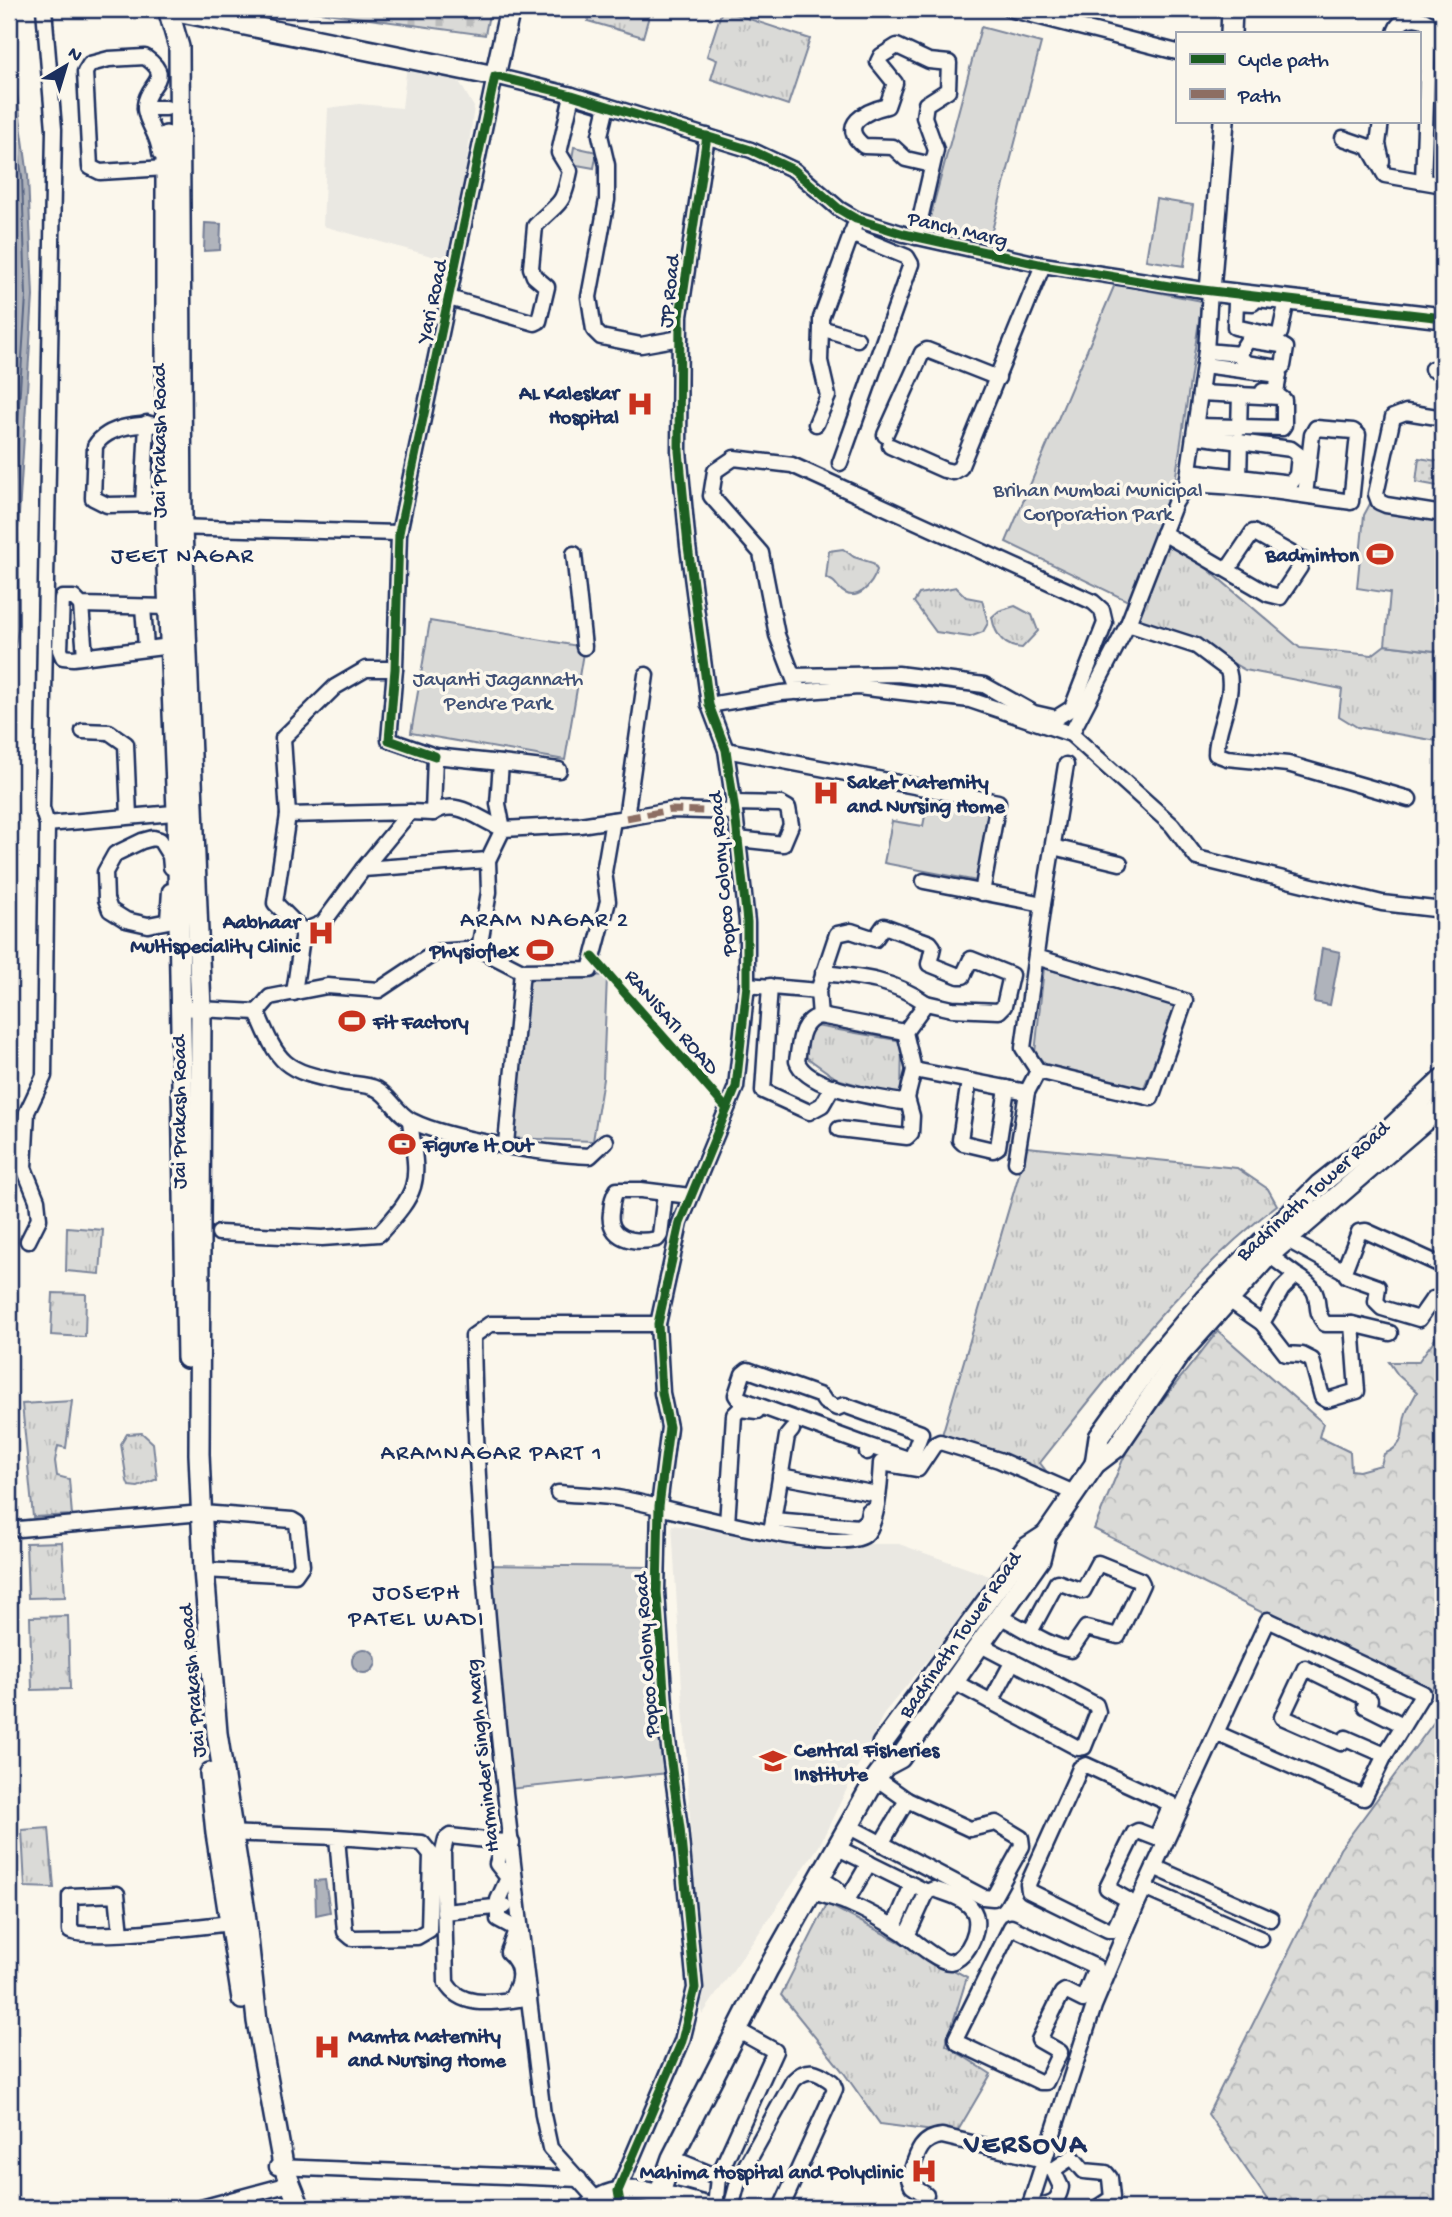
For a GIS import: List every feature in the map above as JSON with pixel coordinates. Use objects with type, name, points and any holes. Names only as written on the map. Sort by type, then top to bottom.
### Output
[{"type":"main road","name":"Yari Road","points":[[495,76],[510,9]]},
{"type":"main road","points":[[1231,32],[1232,9]]},
{"type":"main road","points":[[165,12],[495,76]]},
{"type":"main road","name":"Jai Prakash Road","points":[[165,12],[166,108],[162,168],[156,424],[166,504],[174,527],[169,607],[177,656]]},
{"type":"main road","name":"Jai Prakash Road","points":[[165,12],[179,47],[174,527],[177,656],[201,1009],[191,1137]]},
{"type":"main road","points":[[1210,291],[1224,122]]},
{"type":"main road","name":"Panch Marg","points":[[1210,291],[1286,304],[1443,318]]},
{"type":"main road","name":"Jai Prakash Road","points":[[186,812],[174,920],[191,1137],[193,1399],[209,1708],[234,1916],[288,2208]]},
{"type":"main road","points":[[1095,1464],[1099,1437],[1156,1357],[1205,1298],[1310,1194],[1392,1127],[1443,1079]]},
{"type":"main road","name":"Badrinath Tower Road","points":[[659,2195],[672,2158],[737,2030],[880,1772],[900,1758],[1040,1559],[1046,1535],[1074,1493],[1095,1464],[1116,1448],[1180,1354],[1269,1255],[1443,1105]]},
{"type":"main road","name":"Jai Prakash Road","points":[[197,1514],[204,1570],[209,1708]]},
{"type":"main road","points":[[880,1772],[882,1744],[1026,1548],[1046,1535]]},
{"type":"main road","name":"Jai Prakash Road","points":[[282,2176],[300,2208]]},
{"type":"main road","points":[[596,2205],[659,2195],[713,2208]]},
{"type":"street","points":[[28,1241],[40,1219],[37,1200],[23,1168],[27,1112],[44,1076],[47,824],[42,795],[54,129],[44,9]]},
{"type":"street","points":[[1009,9],[1176,52]]},
{"type":"street","points":[[1391,32],[1403,20],[1424,19],[1429,23],[1422,91],[1423,181]]},
{"type":"street","points":[[916,237],[936,149],[924,117],[926,104],[948,90],[949,64],[939,60],[929,61],[897,46],[881,56],[878,62],[895,83],[887,106],[858,117],[853,123],[853,133],[864,146],[893,147],[906,159],[932,164]]},
{"type":"street","points":[[145,57],[159,72],[160,79],[147,97],[145,108],[159,142],[162,168],[100,172],[90,167],[86,68],[109,59],[145,57]]},
{"type":"street","name":"Panch Marg","points":[[495,76],[572,95],[751,150],[794,170],[839,209],[856,219],[916,237],[1043,265],[1210,291]]},
{"type":"street","name":"Yari Road","points":[[435,756],[389,740],[395,669],[399,533],[495,76]]},
{"type":"street","points":[[449,298],[535,323],[539,321],[547,287],[534,276],[531,268],[536,226],[557,209],[566,191],[570,171],[559,152],[572,95]]},
{"type":"street","points":[[607,106],[600,135],[607,165],[607,200],[589,297],[594,330],[601,337],[641,345],[680,338]]},
{"type":"street","points":[[145,108],[166,108]]},
{"type":"street","points":[[1379,122],[1378,144],[1382,159],[1391,175]]},
{"type":"street","points":[[1372,151],[1379,122]]},
{"type":"street","name":"JP Road","points":[[679,452],[680,316],[707,136]]},
{"type":"street","points":[[1343,138],[1364,144],[1372,151],[1381,171],[1443,185]]},
{"type":"street","points":[[816,424],[828,396],[821,361],[821,318],[856,219]]},
{"type":"street","points":[[839,463],[911,264],[907,257],[851,234]]},
{"type":"street","points":[[998,378],[927,350],[922,353],[888,440],[944,470],[953,472],[960,468],[998,378],[1043,265]]},
{"type":"street","points":[[1071,734],[1128,624],[1175,503],[1188,477],[1205,358],[1210,291]]},
{"type":"street","points":[[1253,300],[1236,302],[1233,324],[1237,329],[1278,335],[1286,304]]},
{"type":"street","points":[[821,328],[857,339]]},
{"type":"street","points":[[1205,358],[1239,354]]},
{"type":"street","points":[[1200,390],[1276,392],[1278,389],[1279,375],[1276,373],[1205,358]]},
{"type":"street","points":[[1200,390],[1280,397],[1284,400],[1282,428],[1240,436]]},
{"type":"street","points":[[1239,477],[1240,394]]},
{"type":"street","points":[[1410,404],[1443,409]]},
{"type":"street","points":[[1443,418],[1406,412],[1393,417],[1376,494],[1379,502],[1386,505],[1443,514]]},
{"type":"street","points":[[143,505],[156,424],[105,436],[95,446],[93,498],[107,505],[143,505],[166,504]]},
{"type":"street","points":[[1188,477],[1249,487],[1351,502],[1358,435],[1353,431],[1316,428],[1312,435],[1304,495]]},
{"type":"street","points":[[1188,477],[1239,477],[1291,483],[1297,475],[1299,455],[1291,449],[1240,436],[1196,431]]},
{"type":"street","name":"Popco Colony Road","points":[[619,2200],[682,2041],[695,1988],[682,1841],[667,1733],[657,1592],[659,1506],[669,1427],[662,1393],[658,1324],[680,1223],[737,1087],[747,985],[747,922],[734,807],[726,750],[709,705],[688,546],[679,452]]},
{"type":"street","points":[[793,676],[898,674],[984,685],[1032,712],[1056,718],[1072,708],[1105,623],[1102,610],[1093,602],[792,465],[734,458],[715,471],[712,496],[761,553],[777,635],[799,692]]},
{"type":"street","points":[[174,527],[399,533]]},
{"type":"street","points":[[1163,533],[1268,594],[1280,597],[1300,567],[1301,559],[1252,532],[1228,569]]},
{"type":"street","points":[[575,554],[584,647]]},
{"type":"street","points":[[85,656],[81,604],[75,598],[65,597],[60,601],[60,650],[64,657],[85,656],[146,647],[177,656]]},
{"type":"street","points":[[81,604],[169,607]]},
{"type":"street","points":[[143,607],[146,647]]},
{"type":"street","points":[[1128,624],[1196,646],[1228,670],[1231,688],[1216,740],[1216,754],[1227,758],[1288,764],[1409,799]]},
{"type":"street","points":[[303,931],[275,903],[288,815],[283,738],[335,687],[366,669],[395,669]]},
{"type":"street","points":[[257,1012],[270,997],[327,986],[379,990],[436,952],[479,949],[522,971],[590,970],[608,901],[604,872],[620,819],[646,675]]},
{"type":"street","points":[[709,705],[799,692],[858,687],[970,700],[1071,734],[1172,825],[1197,858],[1382,903],[1443,910]]},
{"type":"street","points":[[83,731],[109,732],[126,744],[129,816]]},
{"type":"street","points":[[726,750],[998,802],[982,893]]},
{"type":"street","points":[[433,813],[435,756],[559,770]]},
{"type":"street","points":[[479,949],[489,892],[488,860],[503,829],[498,804],[502,763]]},
{"type":"street","points":[[1035,957],[1185,1001],[1151,1098],[1038,1071],[1023,1048],[1035,957],[1042,904],[1066,765]]},
{"type":"street","points":[[288,815],[433,813],[443,807],[453,806],[503,829],[620,819],[671,810],[781,804],[788,808],[791,820],[783,844],[738,839]]},
{"type":"street","points":[[47,824],[186,812]]},
{"type":"street","points":[[303,931],[323,923],[410,812]]},
{"type":"street","points":[[153,838],[166,846],[170,856],[174,920],[148,925],[126,920],[110,909],[106,899],[105,872],[115,854],[153,838]]},
{"type":"street","points":[[1053,847],[1120,863]]},
{"type":"street","points":[[363,869],[488,860]]},
{"type":"street","points":[[924,881],[1042,904]]},
{"type":"street","points":[[820,1016],[818,991],[823,973],[837,934],[851,931],[875,939],[884,926],[930,943],[933,947],[929,964],[963,976],[971,959],[1011,975],[1004,1006],[999,1011],[952,1009],[926,1003],[901,986],[823,973]]},
{"type":"street","points":[[294,992],[303,931]]},
{"type":"street","points":[[506,1144],[522,971]]},
{"type":"street","points":[[747,985],[818,991]]},
{"type":"street","points":[[769,986],[763,1091],[809,1112],[822,1105],[834,1086]]},
{"type":"street","points":[[839,1129],[907,1137],[911,1133],[907,1098],[914,1070],[905,1032],[926,1003]]},
{"type":"street","points":[[180,1008],[257,1012]]},
{"type":"street","points":[[257,1012],[276,1056],[295,1070],[374,1088],[389,1097],[410,1121],[444,1133],[590,1156],[606,1141]]},
{"type":"street","points":[[905,1032],[820,1016],[811,1018],[806,1024],[797,1061],[799,1067],[812,1077],[834,1086],[901,1102],[907,1098]]},
{"type":"street","points":[[914,1070],[1027,1092]]},
{"type":"street","points":[[1016,1162],[1027,1092],[1038,1071]]},
{"type":"street","points":[[969,1081],[960,1140],[993,1150],[998,1147],[1007,1088]]},
{"type":"street","points":[[219,1233],[322,1238],[379,1234],[404,1209],[413,1193],[416,1172],[410,1121]]},
{"type":"street","points":[[665,1193],[660,1235],[657,1239],[617,1236],[612,1231],[609,1223],[617,1190],[625,1188],[690,1196]]},
{"type":"street","points":[[1344,1271],[1359,1232],[1366,1231],[1443,1266]]},
{"type":"street","points":[[1286,1239],[1344,1271],[1347,1276],[1378,1287],[1376,1302],[1382,1308],[1419,1319],[1433,1299],[1443,1303]]},
{"type":"street","points":[[1269,1255],[1312,1285],[1317,1294],[1321,1319],[1325,1324],[1352,1324],[1390,1332]]},
{"type":"street","points":[[1262,1323],[1282,1289],[1296,1275]]},
{"type":"street","points":[[1229,1300],[1262,1323],[1286,1354],[1302,1355],[1312,1360],[1318,1389],[1327,1400],[1357,1391],[1352,1324]]},
{"type":"street","name":"Harminder Singh Marg","points":[[596,2205],[579,2179],[550,2148],[542,2115],[519,1905],[508,1843],[480,1550],[473,1336],[490,1324],[658,1324]]},
{"type":"street","points":[[873,1455],[911,1460],[921,1433],[844,1405],[837,1408],[825,1402],[821,1396],[746,1371],[736,1395],[738,1398],[873,1455],[918,1469],[934,1445],[940,1442],[999,1461],[1074,1493]]},
{"type":"street","points":[[727,1524],[734,1415],[740,1409],[750,1408],[776,1415]]},
{"type":"street","points":[[772,1526],[787,1436],[792,1430]]},
{"type":"street","points":[[558,1493],[619,1498],[727,1524],[859,1527],[867,1520],[876,1468],[873,1455]]},
{"type":"street","points":[[772,1526],[807,1539],[856,1540],[867,1534],[879,1493],[873,1455]]},
{"type":"street","points":[[780,1476],[872,1493]]},
{"type":"street","points":[[19,1529],[197,1514],[295,1520],[302,1564],[295,1575],[204,1570]]},
{"type":"street","points":[[999,1616],[1030,1632],[1071,1650],[1086,1628],[1118,1636],[1142,1584],[1140,1580],[1098,1563],[1083,1591],[1057,1582],[1030,1632]]},
{"type":"street","points":[[1161,1840],[1216,1732],[1268,1620],[1423,1693],[1385,1755],[1364,1798],[1216,1732]]},
{"type":"street","points":[[954,1682],[1078,1748],[1084,1747],[1098,1712],[1096,1706],[979,1644]]},
{"type":"street","points":[[990,1702],[1013,1661]]},
{"type":"street","points":[[1385,1755],[1346,1738],[1341,1743],[1282,1717],[1305,1668],[1359,1692],[1370,1700],[1365,1706],[1403,1726]]},
{"type":"street","points":[[1086,1765],[1171,1804],[1161,1840],[1154,1867],[1144,1888],[1132,1902],[1118,1927],[1108,1930],[1029,1891],[1028,1884],[1080,1768],[1086,1765]]},
{"type":"street","points":[[850,1827],[983,1897],[993,1898],[1022,1846],[1021,1838],[996,1823],[970,1829],[907,1800],[880,1772]]},
{"type":"street","points":[[881,1844],[907,1800]]},
{"type":"street","points":[[1132,1902],[1107,1888],[1135,1832],[1161,1840]]},
{"type":"street","points":[[223,1833],[337,1837],[422,1843],[430,1854],[429,1930],[417,1937],[352,1938],[345,1931],[337,1837]]},
{"type":"street","points":[[510,1999],[519,1986],[519,1972],[508,1952],[514,1933],[513,1927],[498,1919],[498,1900],[508,1878],[497,1864],[508,1843],[450,1836],[443,1846],[446,1983],[449,1989],[462,1999],[478,2002],[529,1998]]},
{"type":"street","points":[[838,1848],[927,1892]]},
{"type":"street","points":[[846,1902],[869,1863]]},
{"type":"street","points":[[1154,1867],[1271,1919]]},
{"type":"street","points":[[817,1885],[829,1900],[846,1902],[900,1931],[948,1962],[969,1946],[977,1924],[974,1910],[955,1896],[934,1889],[927,1892],[900,1931]]},
{"type":"street","points":[[900,1931],[912,1885]]},
{"type":"street","points":[[1144,1888],[1261,1939]]},
{"type":"street","points":[[121,1933],[117,1894],[70,1896],[70,1931],[73,1934],[121,1933],[234,1916]]},
{"type":"street","points":[[1089,2003],[1132,1902]]},
{"type":"street","points":[[444,1912],[519,1905]]},
{"type":"street","points":[[1029,2208],[1077,2060],[1096,1967],[1012,1927],[956,2038],[958,2043],[1040,2082],[1050,2079],[1060,2052]]},
{"type":"street","points":[[1077,2060],[1039,2040],[1062,1993],[1065,1991],[1089,2003]]},
{"type":"street","points":[[713,2208],[718,2177],[775,2051],[737,2030]]},
{"type":"street","points":[[731,2208],[739,2178],[793,2081],[801,2073],[813,2071],[832,2082],[835,2089],[782,2208]]},
{"type":"street","points":[[926,2195],[912,2186],[909,2179],[922,2145],[929,2137],[942,2136],[1044,2160]]},
{"type":"street","points":[[1037,2208],[1052,2204],[1060,2194],[1061,2187],[1053,2171],[1072,2157],[1084,2171],[1105,2174],[1110,2178],[1112,2198],[1097,2208]]},
{"type":"street","points":[[672,2158],[718,2177]]},
{"type":"street","points":[[201,2208],[231,2205],[282,2176],[579,2179]]},
{"type":"shaded area","points":[[408,56],[446,59],[474,107],[453,262],[323,226],[328,108],[359,104],[402,108]]},
{"type":"shaded area","name":"Central Fisheries Institute","points":[[672,1525],[823,1544],[899,1544],[995,1578],[884,1713],[819,1846],[702,2015]]},
{"type":"green space","points":[[297,9],[490,9],[485,35]]},
{"type":"green space","points":[[592,9],[651,9],[643,37],[588,21]]},
{"type":"green space","points":[[722,10],[810,39],[788,105],[711,79],[717,60],[707,56]]},
{"type":"green space","points":[[981,27],[1041,43],[989,242],[928,225]]},
{"type":"green space","points":[[574,147],[597,152],[594,168],[571,164]]},
{"type":"green space","points":[[1156,199],[1193,205],[1184,266],[1146,260]]},
{"type":"green space","name":"Brihan Mumbai Municipal Corporation Park","points":[[1115,284],[1202,301],[1172,502],[1130,602],[1006,542]]},
{"type":"green space","points":[[1419,458],[1443,462],[1443,487],[1416,482]]},
{"type":"green space","points":[[1370,504],[1443,521],[1443,652],[1385,645],[1390,593],[1357,588],[1364,515]]},
{"type":"green space","points":[[1163,545],[1189,553],[1300,648],[1372,655],[1385,645],[1443,652],[1443,742],[1357,727],[1339,716],[1342,689],[1245,670],[1194,641],[1132,622]]},
{"type":"green space","points":[[843,549],[854,557],[873,563],[877,570],[872,582],[857,594],[845,593],[826,578],[829,551]]},
{"type":"green space","points":[[956,587],[966,597],[982,600],[988,623],[983,632],[970,637],[936,632],[914,602],[919,594]]},
{"type":"green space","points":[[1015,606],[1032,615],[1038,631],[1022,648],[1001,639],[992,617],[999,611]]},
{"type":"green space","name":"Jayanti Jagannath Pendre Park","points":[[430,621],[584,647],[565,760],[411,733]]},
{"type":"green space","points":[[929,796],[990,808],[977,881],[884,863],[892,821],[923,826]]},
{"type":"green space","points":[[1044,968],[1177,1006],[1143,1090],[1046,1065],[1035,1053]]},
{"type":"green space","points":[[522,971],[607,976],[603,1079],[593,1141],[511,1138]]},
{"type":"green space","points":[[810,1025],[902,1041],[901,1097],[837,1079],[802,1054]]},
{"type":"green space","points":[[1027,1147],[1237,1168],[1268,1189],[1277,1205],[1243,1233],[1180,1294],[1122,1360],[1040,1463],[1057,1485],[940,1442]]},
{"type":"green space","points":[[67,1227],[103,1230],[100,1274],[66,1271]]},
{"type":"green space","points":[[53,1293],[86,1294],[85,1337],[51,1335]]},
{"type":"green space","points":[[1443,1328],[1443,1674],[1428,1695],[1094,1529],[1131,1440],[1218,1331],[1323,1423],[1319,1437],[1350,1452],[1351,1470],[1359,1471],[1381,1465],[1384,1454],[1400,1442],[1406,1413],[1417,1392],[1398,1375],[1389,1362],[1418,1362]]},
{"type":"green space","points":[[72,1401],[66,1448],[58,1446],[55,1461],[57,1476],[69,1479],[72,1515],[33,1517],[22,1404]]},
{"type":"green space","points":[[142,1433],[153,1443],[157,1479],[138,1487],[129,1486],[121,1444],[127,1434]]},
{"type":"green space","points":[[62,1542],[65,1597],[28,1598],[26,1543]]},
{"type":"green space","points":[[485,1565],[653,1567],[654,1659],[668,1773],[509,1789]]},
{"type":"green space","points":[[68,1616],[70,1689],[32,1690],[30,1617]]},
{"type":"green space","points":[[1443,1710],[1443,2208],[1273,2208],[1208,2114],[1340,1849]]},
{"type":"green space","points":[[49,1828],[54,1888],[25,1887],[22,1830]]},
{"type":"green space","points":[[827,1904],[967,1977],[946,2045],[991,2074],[956,2134],[880,2124],[844,2073],[781,1995]]},
{"type":"green space","points":[[394,2201],[572,2204],[572,2208],[394,2208]]},
{"type":"water","points":[[9,36],[28,176],[33,296],[18,530],[19,625],[9,680]]},
{"type":"water","points":[[205,223],[221,224],[220,250],[204,251]]},
{"type":"water","points":[[1322,948],[1340,952],[1330,1005],[1314,1002]]},
{"type":"water","points":[[364,1649],[375,1656],[376,1661],[369,1672],[364,1673],[353,1666],[352,1661],[359,1650]]},
{"type":"water","points":[[325,1880],[330,1912],[316,1915],[315,1881]]},
{"type":"waterway","points":[[9,1522],[46,1520]]},
{"type":"marked path","points":[[626,818],[671,810],[735,812]]},
{"type":"cycle path","points":[[435,756],[389,740],[395,669],[399,533],[495,76],[572,95],[751,150],[794,170],[839,209],[856,219],[904,234],[1043,265],[1169,286],[1443,318]]},
{"type":"cycle path","name":"RANISATI ROAD","points":[[621,2208],[618,2191],[682,2041],[695,1988],[680,1828],[667,1733],[657,1592],[659,1506],[669,1427],[662,1393],[658,1324],[680,1223],[736,1087],[747,985],[747,922],[735,812],[726,750],[709,705],[688,546],[679,451],[680,316],[707,136]]},
{"type":"cycle path","name":"RANISATI ROAD","points":[[593,957],[727,1109]]},
{"type":"place","name":"AL Kaleskar Hospital","points":[[640,404]]},
{"type":"place","name":"Badminton","points":[[1380,554]]},
{"type":"place","name":"Saket Maternity and Nursing Home","points":[[826,793]]},
{"type":"place","name":"Aabhaar Multispeciality Clinic","points":[[321,933]]},
{"type":"place","name":"Physioflex","points":[[540,950]]},
{"type":"place","name":"Fit Factory","points":[[352,1021]]},
{"type":"place","name":"Figure It Out","points":[[402,1144]]},
{"type":"place","name":"Central Fisheries Institute","points":[[773,1761]]},
{"type":"place","name":"Mamta Maternity and Nursing Home","points":[[327,2047]]},
{"type":"place","name":"Mahima Hospital and Polyclinic","points":[[924,2171]]},
{"type":"district","name":"JEET NAGAR","points":[[183,554]]},
{"type":"district","name":"ARAM NAGAR 2","points":[[545,918]]},
{"type":"district","name":"ARAMNAGAR PART 1","points":[[492,1451]]},
{"type":"district","name":"JOSEPH PATEL WADI","points":[[417,1604]]},
{"type":"district","name":"VERSOVA","points":[[1026,2142]]}]
